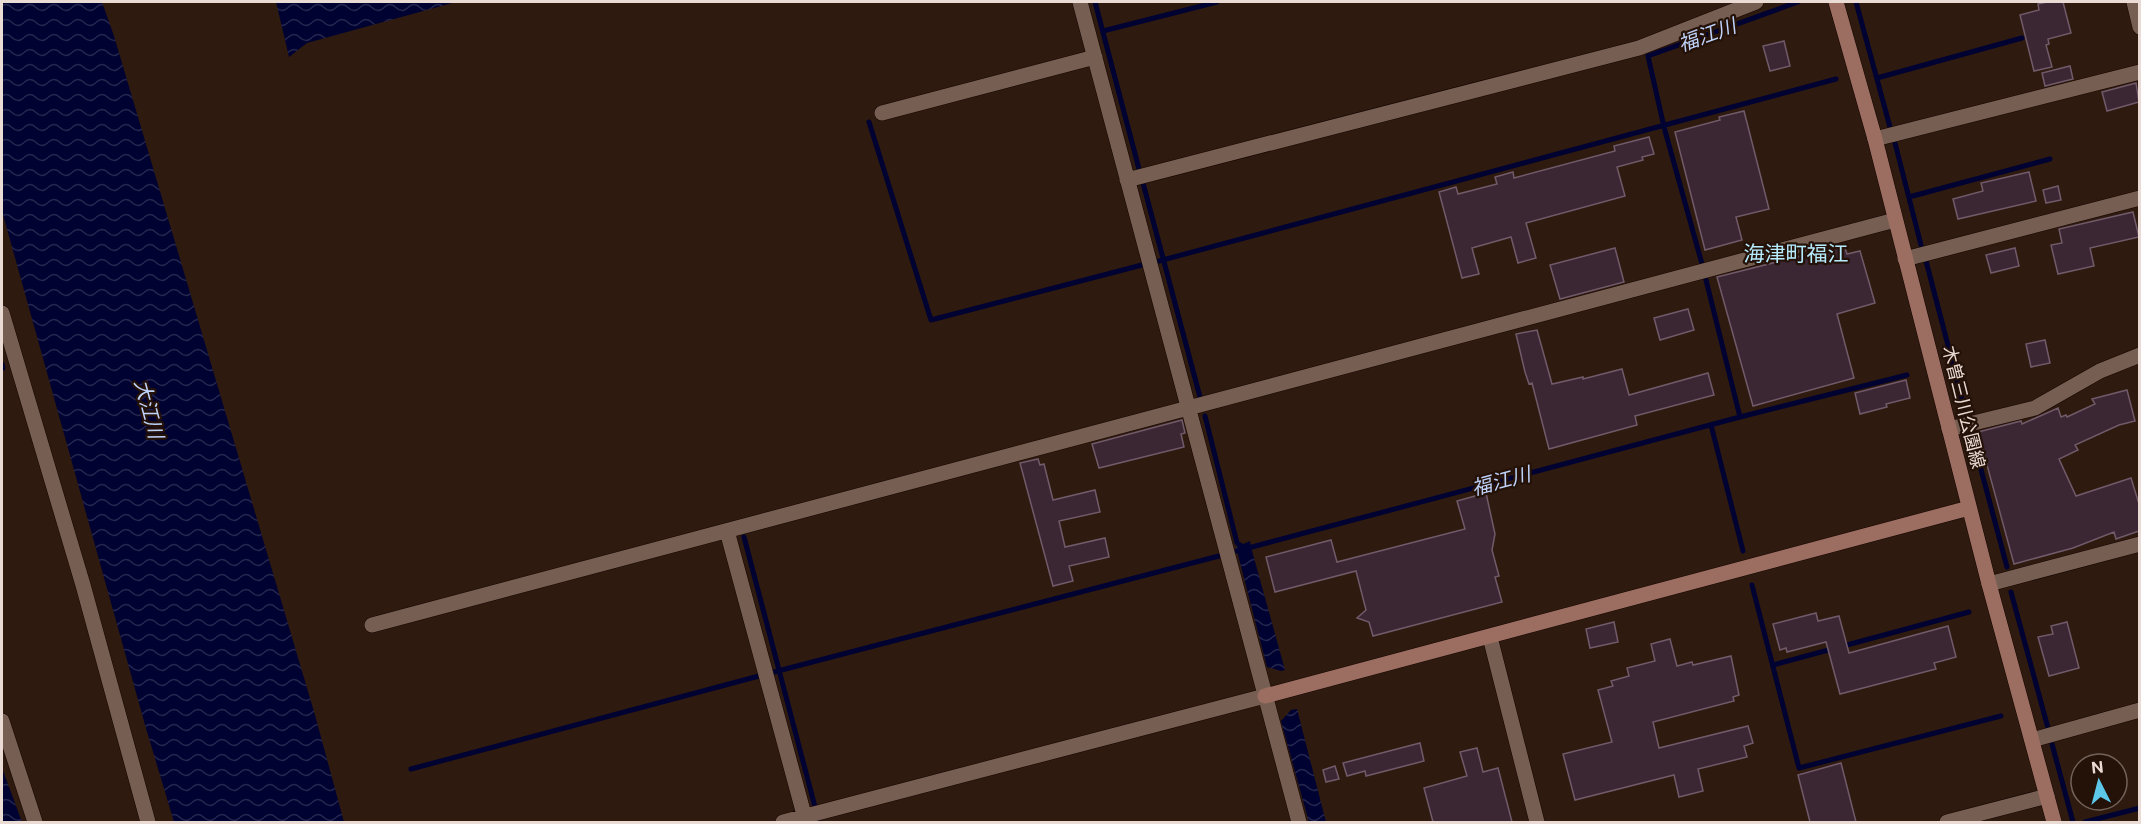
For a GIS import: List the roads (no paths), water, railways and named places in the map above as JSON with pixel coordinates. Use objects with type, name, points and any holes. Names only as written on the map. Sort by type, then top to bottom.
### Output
[{"type":"main road","name":"木曽三川公園線","points":[[1836,2],[1875,140],[1969,508],[2054,822]]},
{"type":"main road","points":[[1265,696],[1969,508]]},
{"type":"street","points":[[1080,2],[1299,822]]},
{"type":"street","points":[[1127,180],[1639,48],[1756,2]]},
{"type":"street","points":[[2134,2],[2139,27]]},
{"type":"street","points":[[882,113],[1095,57]]},
{"type":"street","points":[[1875,140],[2139,72]]},
{"type":"street","points":[[1905,259],[2139,198]]},
{"type":"street","points":[[372,626],[1895,220]]},
{"type":"street","points":[[2,313],[83,585],[148,822]]},
{"type":"street","points":[[1949,429],[2034,408],[2100,370],[2139,355]]},
{"type":"street","points":[[727,531],[805,820]]},
{"type":"street","points":[[1989,584],[2139,544]]},
{"type":"street","points":[[1490,637],[1537,822]]},
{"type":"street","points":[[783,822],[805,820],[1265,696]]},
{"type":"street","points":[[2032,740],[2139,710]]},
{"type":"street","points":[[2,721],[35,822]]},
{"type":"street","points":[[1947,822],[2047,796]]},
{"type":"water","name":"大江川","points":[[2,2],[102,2],[315,715],[344,822],[174,822],[2,211]]},
{"type":"water","points":[[276,2],[456,2],[307,43],[289,57]]},
{"type":"water","points":[[1250,541],[1285,670],[1267,667],[1236,547]]},
{"type":"water","points":[[1297,709],[1326,822],[1309,822],[1281,721],[1291,710]]},
{"type":"water","points":[[2,768],[22,822],[2,822]]},
{"type":"waterway","points":[[1095,2],[1139,169]]},
{"type":"waterway","points":[[1103,31],[1217,2]]},
{"type":"waterway","name":"福江川","points":[[1702,264],[1664,127],[1648,56],[1798,2]]},
{"type":"waterway","points":[[1856,2],[1890,127]]},
{"type":"waterway","points":[[1877,78],[2022,38]]},
{"type":"waterway","points":[[1159,261],[1836,79]]},
{"type":"waterway","points":[[869,122],[931,320],[1142,265]]},
{"type":"waterway","points":[[1895,143],[1921,245]]},
{"type":"waterway","points":[[1909,197],[2050,159]]},
{"type":"waterway","points":[[1143,183],[1200,397]]},
{"type":"waterway","points":[[1926,261],[1967,418]]},
{"type":"waterway","name":"福江川","points":[[1237,551],[1740,417],[1706,280]]},
{"type":"waterway","points":[[2,364],[3,368]]},
{"type":"waterway","points":[[1740,417],[1907,375]]},
{"type":"waterway","points":[[1205,416],[1237,543],[1245,548]]},
{"type":"waterway","points":[[1711,425],[1743,551]]},
{"type":"waterway","points":[[1971,432],[2007,567]]},
{"type":"waterway","points":[[744,537],[815,807]]},
{"type":"waterway","points":[[774,672],[1219,556]]},
{"type":"waterway","points":[[1752,585],[1799,768],[2001,716]]},
{"type":"waterway","points":[[2011,592],[2048,728]]},
{"type":"waterway","points":[[1773,665],[1969,612]]},
{"type":"waterway","points":[[411,769],[759,676]]},
{"type":"waterway","points":[[2052,744],[2073,822]]},
{"type":"waterway","points":[[2085,822],[2140,808]]},
{"type":"district","name":"海津町福江","points":[[1796,253]]}]
